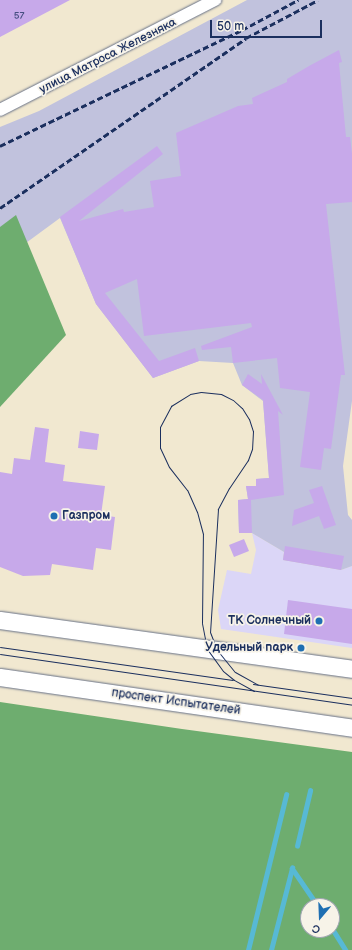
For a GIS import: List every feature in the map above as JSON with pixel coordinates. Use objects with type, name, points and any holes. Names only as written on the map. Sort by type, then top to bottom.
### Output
[{"type":"main road","points":[[0,620],[352,669]]},
{"type":"main road","name":"проспект Испытателей","points":[[0,677],[352,728]]},
{"type":"street","name":"улица Матроса Железняка","points":[[0,110],[215,0]]},
{"type":"shaded area","points":[[247,0],[352,0],[352,401],[343,466],[348,515],[352,520],[352,566],[341,570],[283,560],[284,552],[252,533],[239,533],[238,500],[248,499],[246,486],[256,486],[256,479],[269,478],[263,401],[242,385],[233,363],[199,361],[153,378],[96,304],[60,218],[0,262],[0,127],[39,111]]},
{"type":"shaded area","points":[[252,533],[284,552],[283,560],[341,570],[352,566],[352,648],[221,629],[218,610],[227,570],[251,574],[256,550]]},
{"type":"green space","points":[[16,215],[66,335],[0,407],[0,227]]},
{"type":"green space","points":[[0,702],[352,752],[352,950],[0,950]]},
{"type":"building","points":[[0,0],[70,0],[0,37]]},
{"type":"building","points":[[339,50],[342,62],[339,63],[346,137],[350,137],[352,154],[352,202],[326,204],[345,375],[341,375],[331,449],[324,448],[321,470],[300,467],[310,392],[280,388],[277,358],[233,363],[231,347],[202,350],[201,346],[252,327],[251,323],[144,336],[137,279],[105,293],[159,361],[195,348],[199,361],[153,378],[96,304],[60,217],[157,146],[163,154],[79,221],[123,209],[124,212],[154,207],[150,181],[181,176],[176,133],[238,106],[253,104],[252,98],[287,82],[287,79]]},
{"type":"building","points":[[248,374],[262,384],[261,374],[283,415],[278,411],[284,495],[251,500],[252,533],[239,533],[238,500],[248,499],[246,486],[256,486],[256,479],[269,478],[263,400],[242,385]]},
{"type":"building","name":"Газпром","points":[[35,427],[49,429],[45,462],[65,465],[63,481],[105,486],[101,515],[115,517],[111,550],[96,548],[93,570],[52,564],[50,575],[23,576],[0,567],[0,472],[12,474],[14,458],[30,460]]},
{"type":"building","points":[[80,431],[99,434],[97,450],[78,448]]},
{"type":"building","points":[[322,486],[336,525],[324,529],[319,516],[292,526],[294,510],[314,503],[309,490]]},
{"type":"building","points":[[244,539],[249,551],[234,557],[229,545]]},
{"type":"building","points":[[285,546],[344,556],[341,570],[283,560]]},
{"type":"building","name":"ТК Солнечный","points":[[288,600],[352,609],[352,644],[284,634]]},
{"type":"waterway","points":[[297,846],[310,791]]},
{"type":"waterway","points":[[248,950],[286,795]]},
{"type":"waterway","points":[[292,868],[313,898]]},
{"type":"waterway","points":[[271,950],[292,868]]},
{"type":"waterway","points":[[338,938],[346,950]]},
{"type":"tram line","points":[[254,691],[234,680],[223,671],[207,649],[202,623],[203,534],[197,512],[187,490],[169,467],[160,448],[160,427],[171,406],[190,394],[201,392],[221,394],[233,400],[242,408],[249,419],[253,431],[252,449],[248,460],[229,488],[218,509],[210,632],[217,650],[235,672],[258,685]]},
{"type":"tram line","points":[[0,647],[233,680]]},
{"type":"tram line","points":[[0,654],[352,705]]},
{"type":"tram line","points":[[253,684],[352,698]]},
{"type":"railway","points":[[0,146],[242,30],[298,0]]},
{"type":"railway","points":[[0,208],[246,38],[318,0]]},
{"type":"place","name":"Газпром","points":[[54,516]]},
{"type":"place","name":"ТК Солнечный","points":[[319,621]]},
{"type":"place","name":"Удельный парк","points":[[301,648]]}]
